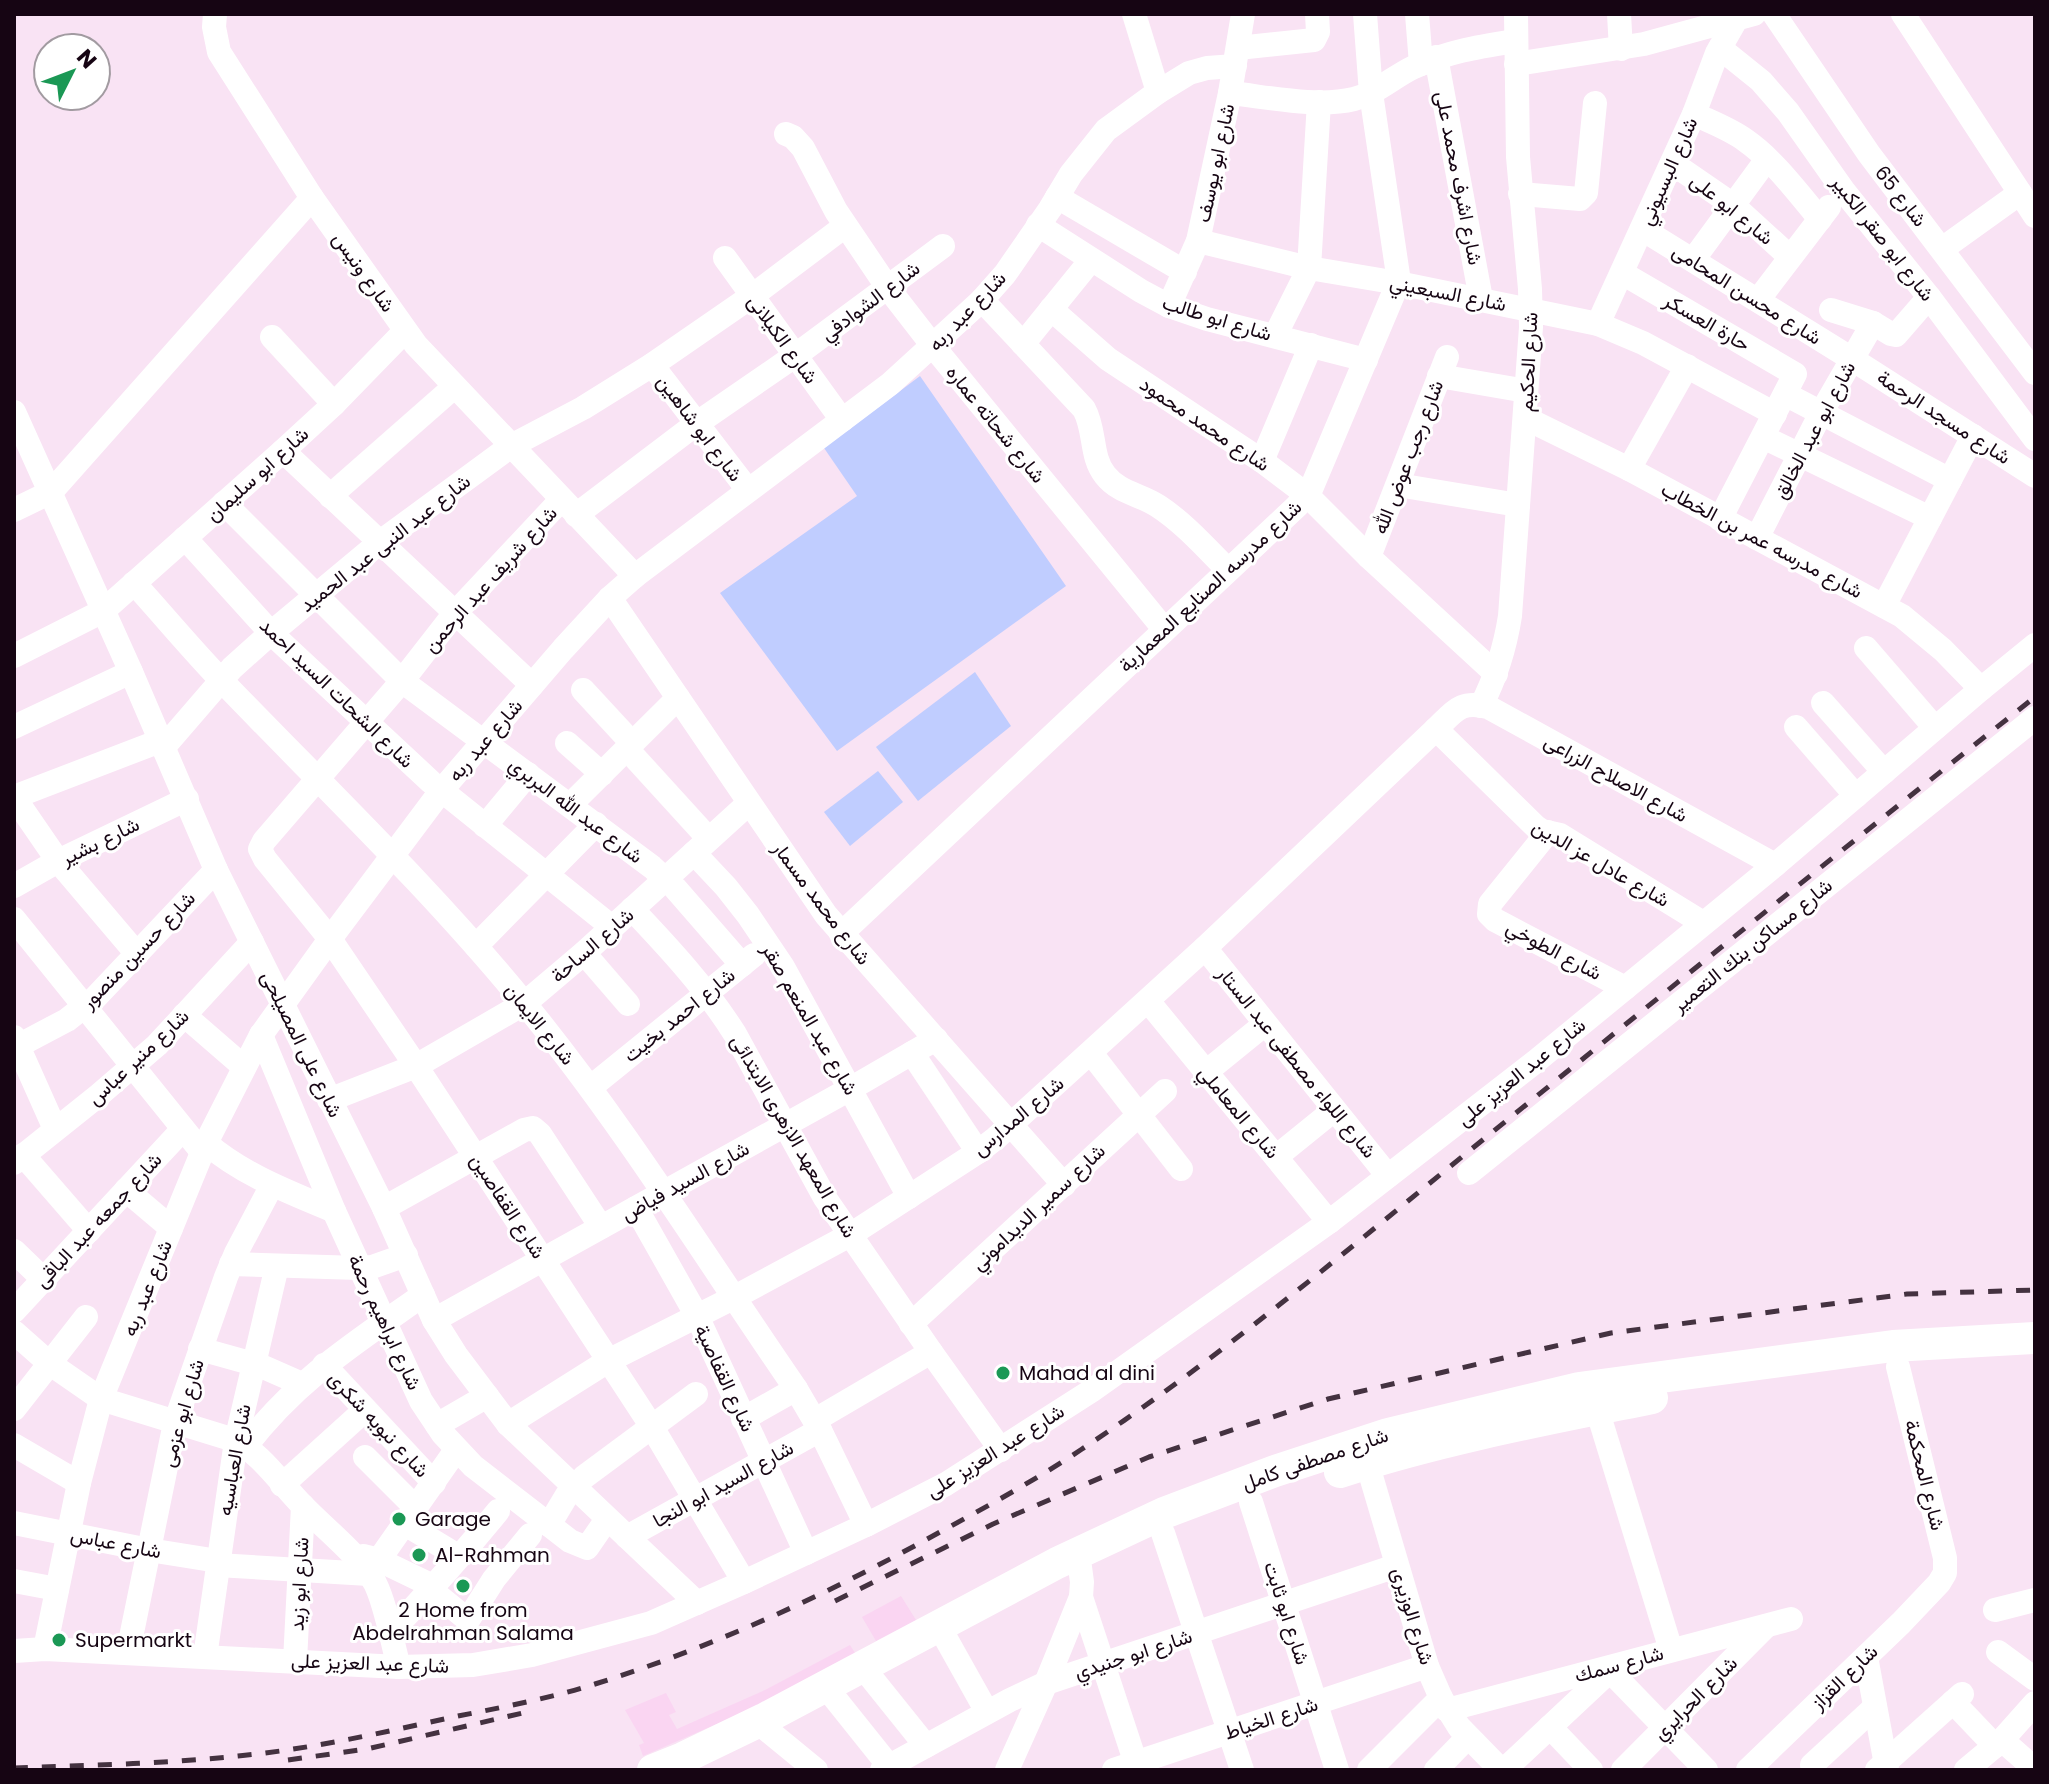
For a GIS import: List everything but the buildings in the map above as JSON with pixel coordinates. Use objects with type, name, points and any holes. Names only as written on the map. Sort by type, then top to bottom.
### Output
[{"type":"main road","name":"شارع مصطفى كامل","points":[[687,1770],[945,1637],[1080,1582],[1163,1533],[1251,1502],[1364,1453],[1388,1434],[1579,1388],[1893,1346],[2035,1338]]},
{"type":"main road","name":"شارع مصطفى كامل","points":[[653,1770],[764,1719],[1070,1556],[1164,1513],[1275,1471],[1658,1396],[1898,1367],[2035,1359]]},
{"type":"street","name":"شارع ونيس","points":[[215,14],[219,52],[312,198],[405,331],[454,387],[635,576]]},
{"type":"street","points":[[1134,14],[1158,92]]},
{"type":"street","name":"شارع ابو يوسف","points":[[1169,306],[1198,241],[1230,93],[1243,14]]},
{"type":"street","name":"شارع عبد ربه","points":[[45,1649],[79,1483],[101,1399],[204,1148],[261,1035],[441,791],[610,598],[890,384],[982,300],[1005,274],[1071,174],[1106,130],[1189,73],[1236,57],[1314,40],[1318,32],[1317,14]]},
{"type":"street","name":"شارع مدرسه الصنايع المعمارية","points":[[841,934],[1307,495],[1314,483],[1398,283],[1371,93],[1365,14]]},
{"type":"street","name":"شارع اشرف محمد على","points":[[1417,14],[1481,299]]},
{"type":"street","name":"شارع الحكيم","points":[[1481,706],[1496,674],[1510,616],[1532,309],[1520,194],[1516,14]]},
{"type":"street","points":[[1619,14],[1621,49]]},
{"type":"street","name":"شارع 65","points":[[1774,14],[1869,154],[2035,373]]},
{"type":"street","points":[[1903,14],[2035,216]]},
{"type":"street","points":[[1230,93],[1319,102],[1347,100],[1371,93],[1429,61],[1461,50],[1621,49],[1746,16]]},
{"type":"street","name":"شارع البسيوني","points":[[1598,324],[1694,114],[1720,48],[1746,16]]},
{"type":"street","name":"شارع ابو صقر الكبير","points":[[1720,48],[1751,72],[1776,98],[2035,439]]},
{"type":"street","points":[[1275,336],[1309,268],[1319,102]]},
{"type":"street","points":[[1520,194],[1584,197],[1595,103]]},
{"type":"street","points":[[1694,114],[1738,135],[1767,159],[1820,219]]},
{"type":"street","name":"شارع شحاته عماره","points":[[786,134],[803,148],[845,226],[888,288],[1164,629]]},
{"type":"street","points":[[1693,260],[1767,159]]},
{"type":"street","name":"شارع ابو على","points":[[1672,163],[1733,205],[1790,257]]},
{"type":"street","points":[[1758,300],[1843,190]]},
{"type":"street","points":[[1942,249],[2020,193]]},
{"type":"street","points":[[1057,197],[1185,272]]},
{"type":"street","points":[[14,510],[51,492],[312,198]]},
{"type":"street","name":"شارع ابو طالب","points":[[1038,225],[1169,306],[1207,319],[1366,360]]},
{"type":"street","name":"شارع عبد النبى عبد الحميد","points":[[162,744],[221,680],[271,633],[379,543],[511,446],[583,408],[652,365],[752,296],[845,226]]},
{"type":"street","name":"شارع محسن المحامى","points":[[1642,229],[1852,359]]},
{"type":"street","name":"شارع السبعيني","points":[[1198,241],[1309,268],[1598,324],[1687,366],[1784,393]]},
{"type":"street","name":"شارع الشوادفي","points":[[696,424],[796,355],[943,246]]},
{"type":"street","name":"شارع الكيلانى","points":[[725,258],[842,420]]},
{"type":"street","points":[[1023,344],[1091,260]]},
{"type":"street","name":"حارة العسكر","points":[[1622,273],[1784,393]]},
{"type":"street","points":[[1831,310],[1898,334],[1929,297]]},
{"type":"street","points":[[982,300],[1084,409],[1102,472],[1113,484],[1169,513],[1228,570]]},
{"type":"street","name":"شارع محمد محمود","points":[[1051,309],[1108,359],[1262,461],[1307,495],[1496,674]]},
{"type":"street","name":"شارع ابو عبد الخالق","points":[[1757,538],[1821,413],[1873,323]]},
{"type":"street","name":"شارع ابو سليمان","points":[[14,656],[103,611],[334,404],[405,331]]},
{"type":"street","points":[[272,337],[334,404]]},
{"type":"street","points":[[1262,461],[1311,345]]},
{"type":"street","name":"شارع مسجد الرحمة","points":[[1852,359],[2035,476]]},
{"type":"street","name":"شارع ابو شاهين","points":[[652,365],[748,490]]},
{"type":"street","points":[[1629,469],[1687,366]]},
{"type":"street","name":"شارع رجب عوض الله","points":[[1369,557],[1443,367],[1526,391]]},
{"type":"street","points":[[330,496],[454,387]]},
{"type":"street","points":[[1720,519],[1784,393],[1950,480]]},
{"type":"street","name":"شارع على المصيلحى","points":[[14,412],[216,870],[384,1208],[434,1320],[508,1424],[697,1603]]},
{"type":"street","name":"شارع مدرسه عمر بن الخطاب","points":[[1525,418],[1629,469],[1902,616],[1943,650],[1981,689]]},
{"type":"street","name":"شارع شريف عبد الرحمن","points":[[264,841],[402,681],[455,613],[569,508],[696,424]]},
{"type":"street","points":[[1884,606],[1973,436]]},
{"type":"street","points":[[1763,437],[1930,518]]},
{"type":"street","points":[[283,451],[532,685]]},
{"type":"street","points":[[1398,485],[1518,505]]},
{"type":"street","name":"شارع عبد الله البربري","points":[[224,503],[402,681],[596,824],[665,879],[742,965]]},
{"type":"street","name":"شارع الشحات السيد احمد","points":[[185,538],[271,633],[366,723],[441,791],[612,927]]},
{"type":"street","name":"شارع الايمان","points":[[134,583],[221,680],[476,946],[591,1087],[796,1389],[866,1525]]},
{"type":"street","name":"شارع محمد مسمار","points":[[610,598],[841,934],[1064,1185]]},
{"type":"street","name":"شارع عبد العزيز على","points":[[14,1651],[128,1652],[399,1667],[473,1665],[532,1655],[651,1623],[866,1525],[946,1484],[1001,1450],[1091,1391],[1329,1222],[1535,1062],[1775,865],[2035,645]]},
{"type":"street","points":[[1866,648],[1935,728]]},
{"type":"street","points":[[14,727],[131,672]]},
{"type":"street","name":"شارع عبد المنعم صقر","points":[[583,690],[630,746],[768,944],[909,1197]]},
{"type":"street","points":[[570,805],[678,698]]},
{"type":"street","name":"شارع المدارس","points":[[508,1424],[608,1361],[850,1235],[978,1152],[1148,1001],[1456,711],[1470,703],[1481,706]]},
{"type":"street","points":[[1823,703],[1884,772]]},
{"type":"street","name":"شارع الاصلاح الزراعى","points":[[1481,706],[1488,707],[1775,865]]},
{"type":"street","name":"شارع مساكن بنك التعمير","points":[[1469,1173],[2035,718]]},
{"type":"street","points":[[1796,727],[1856,796]]},
{"type":"street","name":"شارع عادل عز الدين","points":[[1436,729],[1542,831],[1560,835],[1703,923]]},
{"type":"street","points":[[567,743],[602,774]]},
{"type":"street","points":[[137,954],[58,861],[14,797],[162,744]]},
{"type":"street","points":[[485,826],[528,774]]},
{"type":"street","name":"شارع بشير","points":[[14,886],[58,861],[187,799]]},
{"type":"street","name":"شارع الساحة","points":[[329,1100],[416,1066],[525,1003],[749,803]]},
{"type":"street","points":[[476,946],[596,824]]},
{"type":"street","name":"شارع الطوخي","points":[[1548,832],[1490,904],[1489,914],[1495,920],[1625,988]]},
{"type":"street","name":"شارع القفاصين","points":[[264,841],[260,849],[265,859],[330,939],[416,1066],[652,1427],[744,1582]]},
{"type":"street","name":"شارع حسين منصور","points":[[15,1044],[48,1032],[85,1007],[216,870]]},
{"type":"street","name":"شارع المعهد الازهرى الابتدائى","points":[[632,909],[681,961],[735,1034],[825,1198],[1001,1450]]},
{"type":"street","points":[[14,919],[183,1129],[204,1148],[272,1185],[334,1211]]},
{"type":"street","name":"شارع منير عباس","points":[[18,1159],[157,1045],[252,942]]},
{"type":"street","name":"شارع احمد بخيت","points":[[591,1087],[768,944]]},
{"type":"street","name":"شارع اللواء مصطفى عبد الستار","points":[[1205,948],[1388,1176]]},
{"type":"street","points":[[584,953],[628,1004]]},
{"type":"street","name":"شارع المعاملي","points":[[1148,1001],[1329,1222]]},
{"type":"street","points":[[184,1015],[244,1067]]},
{"type":"street","points":[[1206,1072],[1265,1024]]},
{"type":"street","name":"شارع ابراهيم رحمة","points":[[261,1035],[359,1268],[421,1401],[437,1425],[456,1450],[539,1530],[587,1548],[607,1519]]},
{"type":"street","name":"شارع السيد فياض","points":[[434,1320],[936,1039]]},
{"type":"street","points":[[15,1044],[55,1129]]},
{"type":"street","points":[[912,1053],[978,1152]]},
{"type":"street","points":[[1091,1053],[1181,1169]]},
{"type":"street","name":"شارع سمير الديداموني","points":[[911,1324],[1165,1091]]},
{"type":"street","points":[[1276,1157],[1334,1110]]},
{"type":"street","points":[[384,1208],[524,1130],[533,1128],[601,1227]]},
{"type":"street","name":"شارع جمعه عبد الباقى","points":[[14,1311],[183,1129]]},
{"type":"street","points":[[18,1159],[89,1231]]},
{"type":"street","name":"شارع ابو عزمى","points":[[128,1652],[175,1423],[231,1264],[272,1185]]},
{"type":"street","points":[[126,1190],[171,1228]]},
{"type":"street","name":"شارع القفاصية","points":[[636,1208],[697,1316],[806,1553]]},
{"type":"street","points":[[14,1251],[43,1279]]},
{"type":"street","points":[[231,1264],[359,1268],[372,1267],[406,1255]]},
{"type":"street","name":"شارع العباسيه","points":[[205,1657],[253,1363],[277,1266]]},
{"type":"street","points":[[240,1444],[324,1365],[423,1295]]},
{"type":"street","points":[[14,1409],[86,1317]]},
{"type":"street","points":[[14,1332],[49,1363],[101,1399],[214,1433],[240,1444],[262,1461],[351,1553],[374,1567],[433,1588],[468,1620],[494,1579],[573,1487],[696,1394]]},
{"type":"street","points":[[200,1349],[253,1363],[302,1384]]},
{"type":"street","name":"شارع السيد ابو النجا","points":[[627,1537],[764,1462],[931,1352]]},
{"type":"street","name":"شارع نبويه شكرى","points":[[324,1365],[434,1483]]},
{"type":"street","name":"شارع المحكمة","points":[[1898,1367],[1946,1563],[1939,1583]]},
{"type":"street","points":[[743,1419],[796,1389]]},
{"type":"street","points":[[437,1425],[487,1396]]},
{"type":"street","points":[[1597,1409],[1671,1650]]},
{"type":"street","points":[[282,1485],[365,1410]]},
{"type":"street","points":[[14,1445],[79,1483]]},
{"type":"street","points":[[399,1667],[374,1567],[456,1450]]},
{"type":"street","name":"شارع الوزيرى","points":[[1364,1453],[1427,1666],[1444,1704],[1468,1737],[1502,1770]]},
{"type":"street","points":[[365,1457],[410,1516],[494,1579]]},
{"type":"street","name":"شارع ابو ثابت","points":[[1251,1502],[1337,1770]]},
{"type":"street","name":"شارع ابو زيد","points":[[295,1661],[303,1506]]},
{"type":"street","points":[[390,1633],[498,1511]]},
{"type":"street","name":"شارع عباس","points":[[14,1523],[218,1563],[300,1570],[374,1567]]},
{"type":"street","points":[[1163,1533],[1242,1770]]},
{"type":"street","name":"شارع ابو جنيدي","points":[[886,1768],[1046,1683],[1396,1566]]},
{"type":"street","points":[[14,1581],[57,1589]]},
{"type":"street","points":[[1080,1582],[1129,1768]]},
{"type":"street","points":[[1007,1770],[1046,1683],[1080,1582]]},
{"type":"street","name":"شارع القزاز","points":[[1748,1770],[1939,1583]]},
{"type":"street","points":[[1995,1610],[2035,1600]]},
{"type":"street","name":"شارع سمك","points":[[1444,1704],[1613,1668],[1791,1619]]},
{"type":"street","name":"شارع الحرايري","points":[[1623,1770],[1767,1626]]},
{"type":"street","points":[[945,1637],[987,1712]]},
{"type":"street","points":[[1998,1652],[2035,1679]]},
{"type":"street","points":[[1866,1657],[1883,1768]]},
{"type":"street","name":"شارع الخياط","points":[[1129,1768],[1427,1666]]},
{"type":"street","points":[[1502,1770],[1613,1668],[1706,1770]]},
{"type":"street","points":[[869,1675],[926,1746]]},
{"type":"street","points":[[833,1696],[886,1768]]},
{"type":"street","points":[[1883,1768],[1957,1698],[1998,1743],[2035,1769]]},
{"type":"street","points":[[1966,1770],[1998,1743],[2035,1703]]},
{"type":"street","points":[[1368,1770],[1444,1704]]},
{"type":"street","points":[[1812,1765],[1875,1707]]},
{"type":"street","points":[[1550,1727],[1591,1770]]},
{"type":"street","points":[[766,1729],[816,1770]]},
{"type":"street","points":[[1436,1770],[1468,1737]]},
{"type":"shaded area","points":[[920,376],[1066,586],[837,751],[720,593],[857,496],[824,448]]},
{"type":"shaded area","points":[[975,672],[1011,726],[918,801],[876,747]]},
{"type":"shaded area","points":[[878,771],[903,802],[850,846],[824,812]]},
{"type":"shaded area","points":[[901,1596],[916,1620],[876,1641],[862,1617]]},
{"type":"shaded area","points":[[850,1645],[857,1656],[772,1700],[643,1756],[639,1745],[644,1743],[625,1710],[666,1693],[676,1712],[669,1715],[677,1729],[765,1690]]},
{"type":"railway","points":[[14,1768],[154,1763],[266,1753],[544,1698],[684,1653],[814,1597],[899,1554],[1048,1471],[1193,1371],[1301,1288],[2035,697]]},
{"type":"railway","points":[[835,1601],[993,1524],[1149,1457],[1328,1399],[1611,1333],[1907,1294],[2035,1290]]},
{"type":"railway","points":[[288,1760],[367,1749],[527,1712]]},
{"type":"place","name":"Mahad al dini","points":[[1003,1373]]},
{"type":"place","name":"Garage","points":[[399,1519]]},
{"type":"place","name":"Al-Rahman","points":[[419,1555]]},
{"type":"place","name":"2 Home from Abdelrahman Salama","points":[[463,1586]]},
{"type":"place","name":"Supermarkt","points":[[59,1640]]}]
